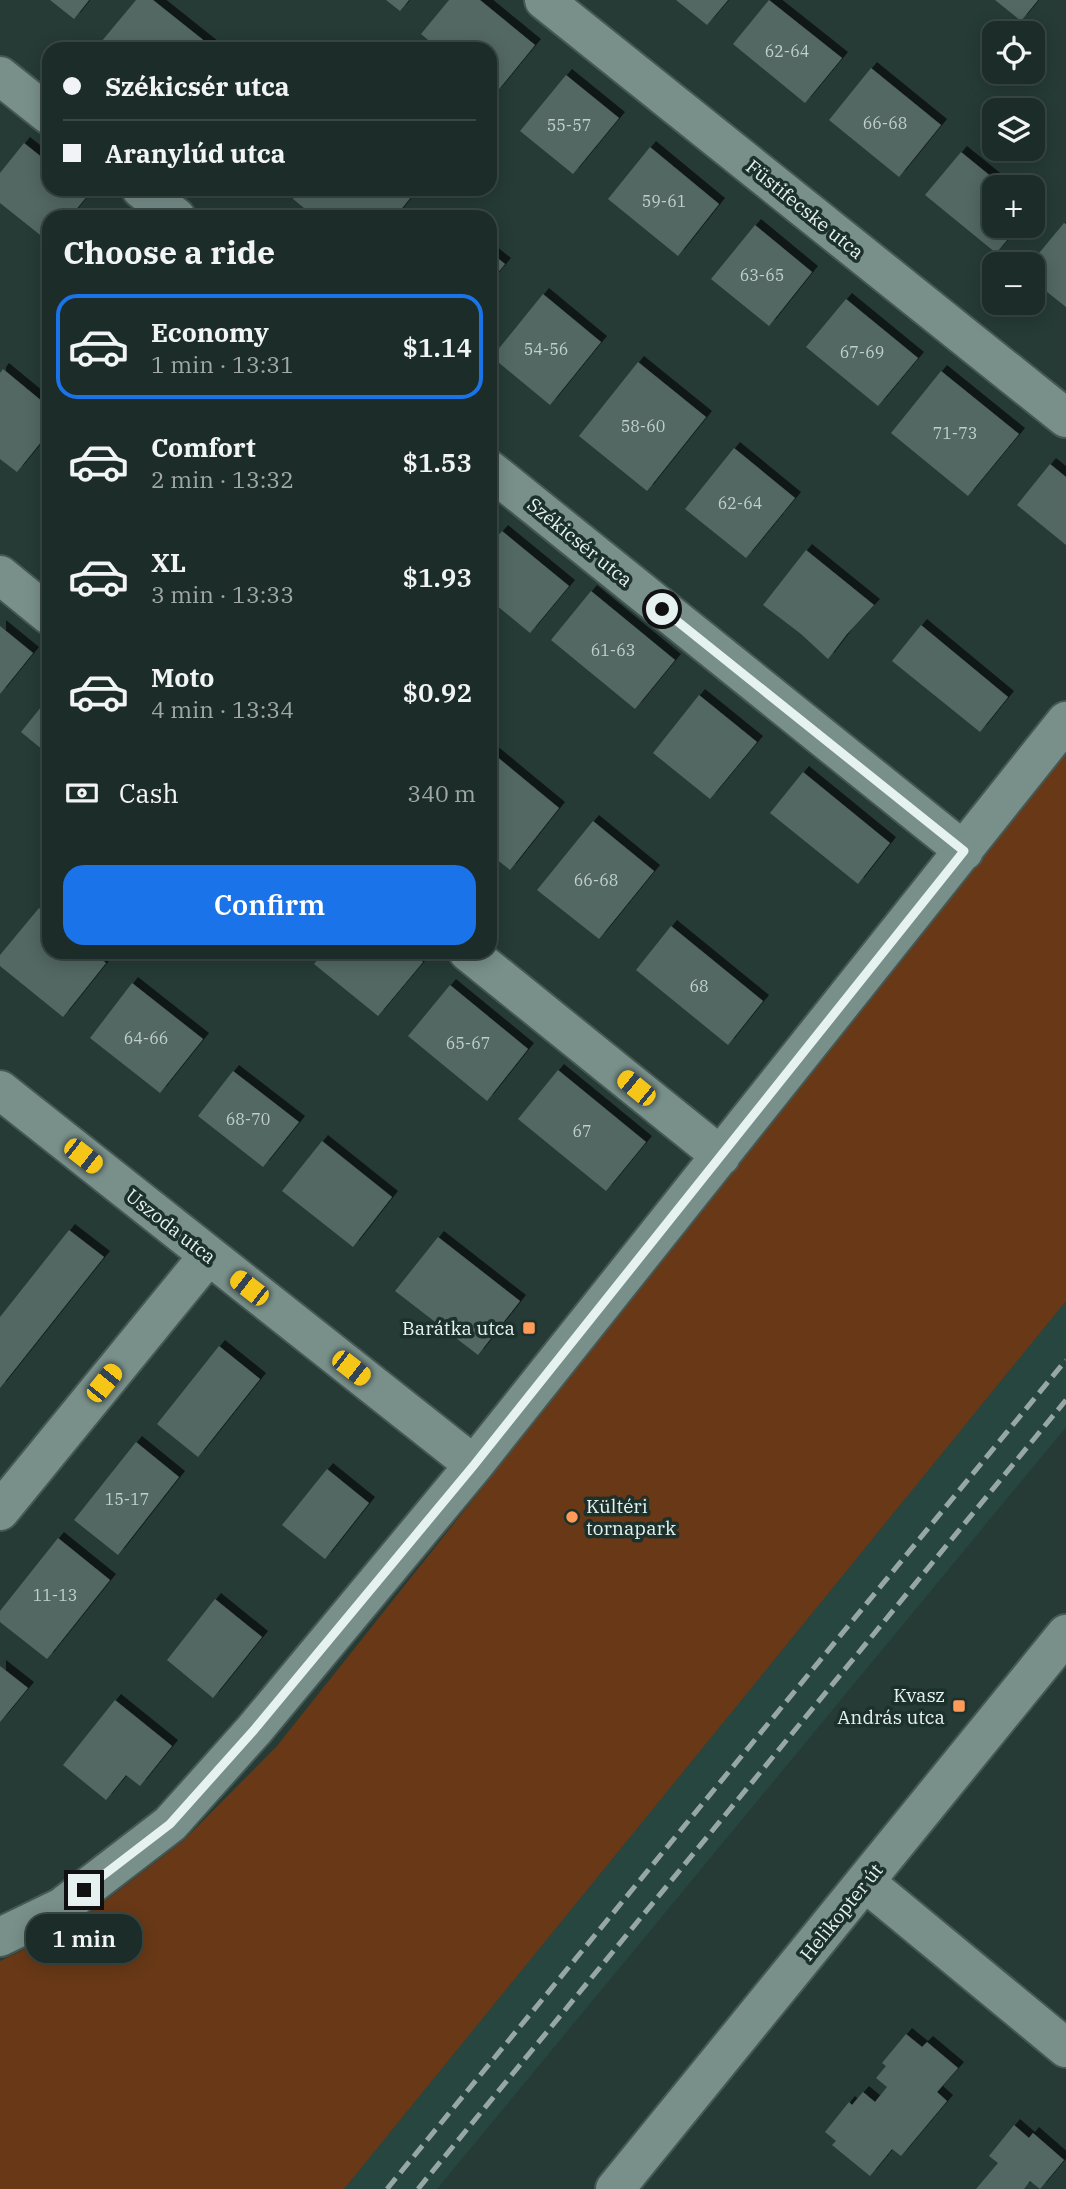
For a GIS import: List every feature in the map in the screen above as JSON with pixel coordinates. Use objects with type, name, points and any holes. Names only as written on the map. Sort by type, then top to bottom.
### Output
[{"type":"street","name":"Füstifecske utca","points":[[544,0],[1066,418]]},
{"type":"street","points":[[0,76],[42,109]]},
{"type":"street","points":[[150,196],[167,210]]},
{"type":"street","name":"Székicsér utca","points":[[497,476],[964,851]]},
{"type":"street","points":[[0,575],[42,609]]},
{"type":"street","points":[[0,1937],[62,1907],[170,1824],[254,1730],[474,1465],[1066,721]]},
{"type":"street","points":[[477,959],[721,1156]]},
{"type":"street","name":"Uszoda utca","points":[[0,1090],[474,1465]]},
{"type":"street","points":[[0,1511],[208,1256]]},
{"type":"street","name":"Helikopter út","points":[[615,2189],[1066,1634]]},
{"type":"street","points":[[865,1882],[1066,2048]]},
{"type":"shaded area","points":[[1066,754],[1066,1301],[344,2189],[0,2189],[0,1961],[74,1925],[183,1841],[277,1746]]},
{"type":"shaded area","points":[[1066,1301],[1066,1427],[437,2189],[344,2189]]},
{"type":"building","points":[[50,0],[89,0],[74,19]]},
{"type":"building","points":[[136,0],[153,0],[206,42],[101,42]]},
{"type":"building","points":[[386,0],[409,0],[400,11]]},
{"type":"building","points":[[449,0],[480,0],[535,45],[497,92],[497,42],[431,42],[421,34]]},
{"type":"building","points":[[676,0],[728,0],[707,25]]},
{"type":"building","points":[[769,0],[842,58],[805,103],[733,44]]},
{"type":"building","points":[[995,0],[1038,0],[1021,21]]},
{"type":"building","points":[[871,68],[941,125],[899,177],[829,120]]},
{"type":"building","points":[[566,75],[619,118],[573,174],[520,131]]},
{"type":"building","points":[[24,143],[42,157],[42,196],[87,196],[76,210],[42,210],[42,236],[0,203],[0,173]]},
{"type":"building","points":[[650,147],[719,204],[678,256],[608,199]]},
{"type":"building","points":[[961,152],[989,175],[982,175],[982,238],[1009,238],[995,252],[925,195]]},
{"type":"building","points":[[295,196],[411,197],[401,210],[306,210],[293,199]]},
{"type":"building","points":[[1064,223],[1066,224],[1066,307],[1045,290],[1045,252],[1040,252]]},
{"type":"building","points":[[755,225],[812,272],[769,326],[711,279]]},
{"type":"building","points":[[497,258],[505,264],[497,274]]},
{"type":"building","points":[[543,294],[601,342],[550,405],[497,361],[497,351]]},
{"type":"building","points":[[846,299],[918,358],[878,406],[806,347]]},
{"type":"building","points":[[638,362],[706,417],[647,491],[579,436]]},
{"type":"building","points":[[3,369],[42,401],[42,441],[17,472],[0,459],[0,373]]},
{"type":"building","points":[[941,371],[1019,434],[968,496],[891,433]]},
{"type":"building","points":[[734,448],[795,498],[746,558],[685,509]]},
{"type":"building","points":[[1050,464],[1066,477],[1066,545],[1017,505]]},
{"type":"building","points":[[502,531],[569,586],[530,633],[497,606],[497,537]]},
{"type":"building","points":[[806,550],[874,605],[828,659],[763,605]]},
{"type":"building","points":[[591,591],[675,660],[635,709],[551,640]]},
{"type":"building","points":[[921,625],[1008,697],[980,732],[892,661]]},
{"type":"building","points":[[0,626],[33,653],[0,694]]},
{"type":"building","points":[[699,695],[757,742],[710,799],[653,753]]},
{"type":"building","points":[[42,706],[42,749],[21,732]]},
{"type":"building","points":[[497,757],[559,808],[510,870],[497,860]]},
{"type":"building","points":[[803,772],[890,843],[858,884],[770,813]]},
{"type":"building","points":[[593,821],[654,871],[599,939],[537,890]]},
{"type":"building","points":[[39,908],[42,911],[42,959],[101,959],[106,963],[63,1017],[0,966],[0,955]]},
{"type":"building","points":[[671,926],[763,1001],[728,1045],[636,970]]},
{"type":"building","points":[[318,959],[419,959],[423,962],[378,1016],[314,964]]},
{"type":"building","points":[[132,983],[203,1039],[160,1093],[90,1038]]},
{"type":"building","points":[[450,985],[528,1049],[487,1101],[408,1036]]},
{"type":"building","points":[[558,1070],[646,1142],[606,1191],[518,1119]]},
{"type":"building","points":[[233,1071],[299,1122],[263,1167],[198,1116]]},
{"type":"building","points":[[322,1141],[392,1197],[353,1247],[282,1191]]},
{"type":"building","points":[[69,1230],[104,1257],[0,1388],[0,1317]]},
{"type":"building","points":[[438,1237],[520,1301],[478,1355],[395,1291]]},
{"type":"building","points":[[219,1346],[260,1379],[198,1457],[157,1424]]},
{"type":"building","points":[[136,1442],[179,1477],[118,1555],[74,1520]]},
{"type":"building","points":[[327,1469],[369,1503],[325,1559],[282,1525]]},
{"type":"building","points":[[58,1538],[110,1580],[47,1659],[0,1622],[0,1611]]},
{"type":"building","points":[[215,1599],[262,1637],[213,1698],[167,1660]]},
{"type":"building","points":[[0,1666],[28,1688],[0,1722]]},
{"type":"building","points":[[115,1700],[172,1746],[140,1786],[126,1775],[106,1800],[63,1765]]},
{"type":"building","points":[[906,2034],[922,2047],[927,2042],[958,2068],[937,2092],[947,2101],[901,2156],[892,2149],[870,2176],[832,2145],[836,2141],[825,2132],[849,2102],[852,2105],[863,2092],[875,2102],[887,2087],[876,2078],[886,2066],[882,2063]]},
{"type":"building","points":[[1014,2125],[1029,2138],[1033,2133],[1064,2160],[1040,2189],[1030,2181],[1024,2189],[976,2189],[998,2163],[989,2156]]},
{"type":"railway","points":[[387,2189],[1066,1360]]},
{"type":"railway","points":[[418,2189],[1066,1400]]},
{"type":"place","name":"Barátka utca","points":[[529,1328]]},
{"type":"place","name":"Kültéri tornapark","points":[[572,1517]]},
{"type":"place","name":"Kvasz András utca","points":[[959,1706]]},
{"type":"route","points":[[84,1890],[170,1824],[254,1730],[474,1465],[964,851],[662,609]]}]
